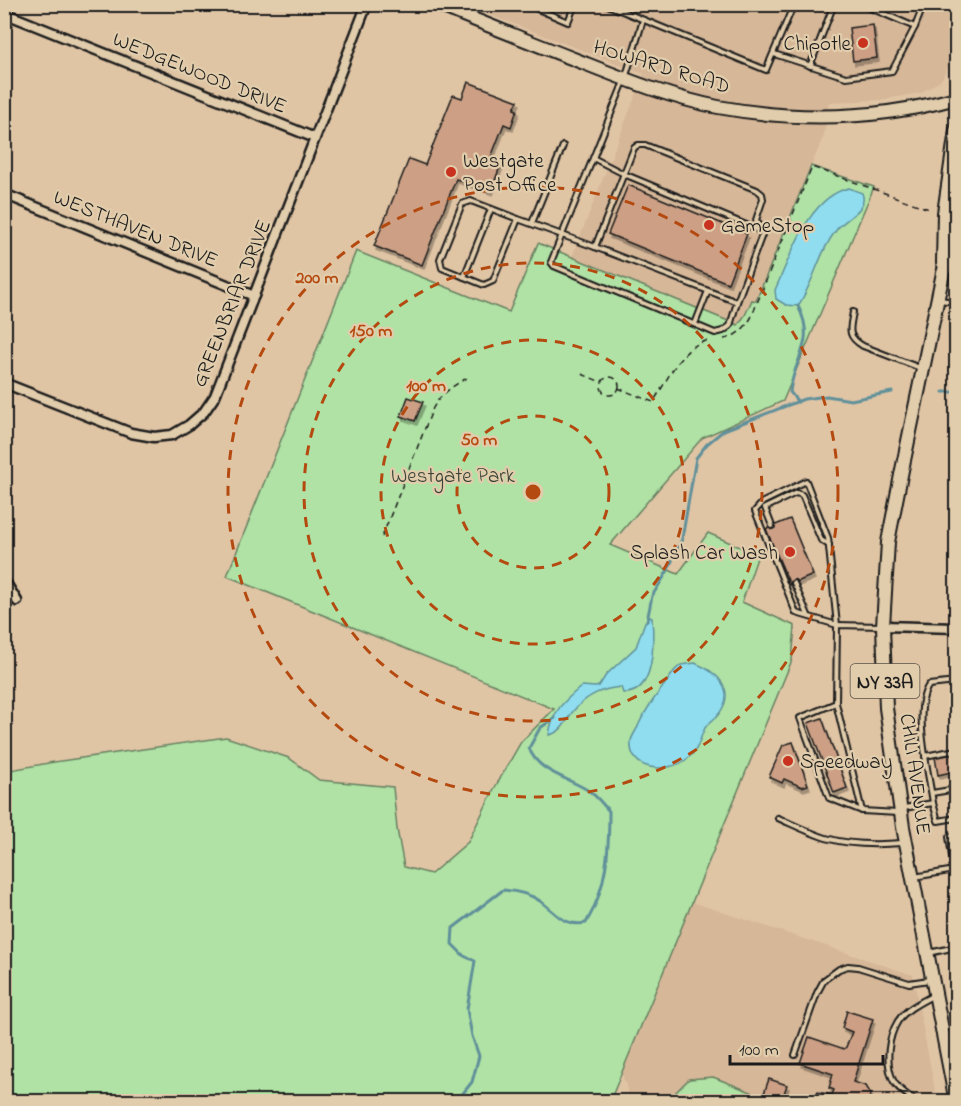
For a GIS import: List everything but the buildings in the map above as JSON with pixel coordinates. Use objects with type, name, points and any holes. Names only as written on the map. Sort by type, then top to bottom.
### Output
[{"type":"main road","name":"HOWARD ROAD","points":[[436,4],[625,79],[717,107],[803,117],[843,118],[920,108],[957,98]]},
{"type":"main road","name":"CHILI AVENUE","points":[[956,1101],[901,811],[886,708],[883,626],[888,542],[943,273],[944,213],[957,130]]},
{"type":"main road","name":"CHILI AVENUE","points":[[943,273],[957,237]]},
{"type":"street","name":"GREENBRIAR DRIVE","points":[[4,383],[132,434],[154,437],[172,435],[189,425],[204,412],[214,396],[254,296],[367,4]]},
{"type":"street","name":"WEDGEWOOD DRIVE","points":[[4,13],[315,138]]},
{"type":"street","name":"WESTHAVEN DRIVE","points":[[4,194],[254,296]]},
{"type":"street","points":[[4,580],[17,601]]},
{"type":"street","points":[[883,626],[957,628]]},
{"type":"lane","points":[[526,4],[568,22],[575,4]]},
{"type":"lane","points":[[605,4],[766,70],[794,4]]},
{"type":"lane","points":[[810,66],[834,4]]},
{"type":"lane","points":[[861,4],[915,27]]},
{"type":"lane","points":[[774,54],[846,77],[892,71],[924,4]]},
{"type":"lane","points":[[643,20],[625,79],[551,262],[554,266],[715,333],[730,326],[763,232]]},
{"type":"lane","points":[[595,247],[634,148],[639,145],[645,145],[757,190],[762,194],[763,199],[756,220],[763,232]]},
{"type":"lane","points":[[532,223],[563,146]]},
{"type":"lane","points":[[593,158],[624,174],[763,232]]},
{"type":"lane","points":[[518,219],[493,281],[484,285],[442,268],[440,259],[462,204],[471,201],[737,302]]},
{"type":"lane","points":[[464,277],[491,209]]},
{"type":"lane","points":[[695,324],[708,291]]},
{"type":"lane","points":[[938,300],[957,302]]},
{"type":"lane","points":[[853,312],[850,332],[854,340],[862,346],[924,370]]},
{"type":"lane","points":[[862,811],[836,704],[837,625],[828,538],[806,481],[763,502],[755,511],[796,613],[837,625],[883,626]]},
{"type":"lane","points":[[772,526],[765,508],[796,493],[802,495],[821,540],[829,546]]},
{"type":"lane","points":[[794,583],[809,616]]},
{"type":"lane","points":[[957,682],[929,685],[924,692],[921,704],[925,756],[938,821],[957,819]]},
{"type":"lane","points":[[836,704],[800,718],[830,798],[862,811],[901,811],[933,803]]},
{"type":"lane","points":[[925,756],[957,750]]},
{"type":"lane","points":[[932,793],[957,789]]},
{"type":"lane","points":[[778,818],[835,840],[878,845],[906,843]]},
{"type":"lane","points":[[957,835],[949,837],[957,882]]},
{"type":"lane","points":[[913,877],[955,870]]},
{"type":"lane","points":[[928,954],[957,947]]},
{"type":"lane","points":[[795,1055],[817,993],[824,980],[838,969],[848,966],[858,967],[909,983],[933,979]]},
{"type":"lane","points":[[918,1101],[893,1081],[889,1065],[889,1048],[899,1019],[911,1008],[936,994]]},
{"type":"path","points":[[618,388],[653,402],[669,374],[692,346],[707,340],[728,338],[746,327],[812,168],[932,210]]},
{"type":"path","points":[[582,374],[602,382]]},
{"type":"path","points":[[382,537],[433,408],[439,398],[458,382],[468,377]]},
{"type":"path","points":[[606,378],[614,378],[618,383],[618,388],[615,393],[606,394],[602,390],[602,382],[606,378]]},
{"type":"path","points":[[646,406],[648,401]]},
{"type":"shaded area","points":[[464,5],[955,5],[952,60],[941,80],[921,93],[880,100],[829,102],[824,135],[756,301],[751,300],[738,325],[572,257],[644,74]]},
{"type":"shaded area","points":[[692,902],[913,975],[937,1101],[631,1101],[622,1074]]},
{"type":"green space","name":"Westgate Park","points":[[811,166],[874,187],[783,401],[702,438],[610,545],[678,574],[708,533],[758,555],[742,602],[795,626],[792,660],[610,1101],[5,1102],[5,771],[226,737],[289,758],[319,780],[393,787],[404,867],[431,874],[468,842],[494,789],[521,742],[554,709],[227,576],[356,251],[509,312],[538,243],[738,325],[752,300],[756,301]]},
{"type":"green space","points":[[713,1077],[751,1092],[747,1101],[669,1101],[689,1079]]},
{"type":"water","points":[[849,188],[862,193],[862,204],[831,238],[798,306],[786,305],[776,299],[775,290],[803,230],[822,203]]},
{"type":"water","points":[[650,617],[653,628],[651,664],[642,685],[634,691],[623,693],[621,687],[608,689],[591,696],[575,709],[562,728],[549,735],[553,719],[564,702],[582,686],[599,686],[606,675],[636,647],[645,622]]},
{"type":"water","points":[[695,663],[711,671],[722,683],[726,698],[724,706],[705,728],[697,748],[687,759],[670,767],[651,767],[643,764],[632,752],[632,737],[651,703],[675,670],[681,665]]},
{"type":"waterway","points":[[798,306],[803,319],[805,340],[790,392],[798,402]]},
{"type":"waterway","points":[[647,621],[652,596],[667,572],[682,539],[696,458],[707,444],[724,430],[804,399],[827,396],[851,400],[892,392]]},
{"type":"waterway","points":[[943,392],[956,392]]},
{"type":"waterway","points":[[456,1102],[472,1082],[479,1056],[472,1036],[467,1009],[475,961],[464,956],[452,944],[453,928],[503,890],[531,896],[566,921],[586,923],[603,883],[609,811],[589,791],[546,769],[533,756],[529,748],[540,728],[555,718]]},
{"type":"place","name":"Chipotle","points":[[863,43]]},
{"type":"place","name":"Westgate Post Office","points":[[451,172]]},
{"type":"place","name":"GameStop","points":[[709,225]]},
{"type":"place","name":"Splash Car Wash","points":[[790,552]]},
{"type":"place","name":"Speedway","points":[[788,761]]}]
